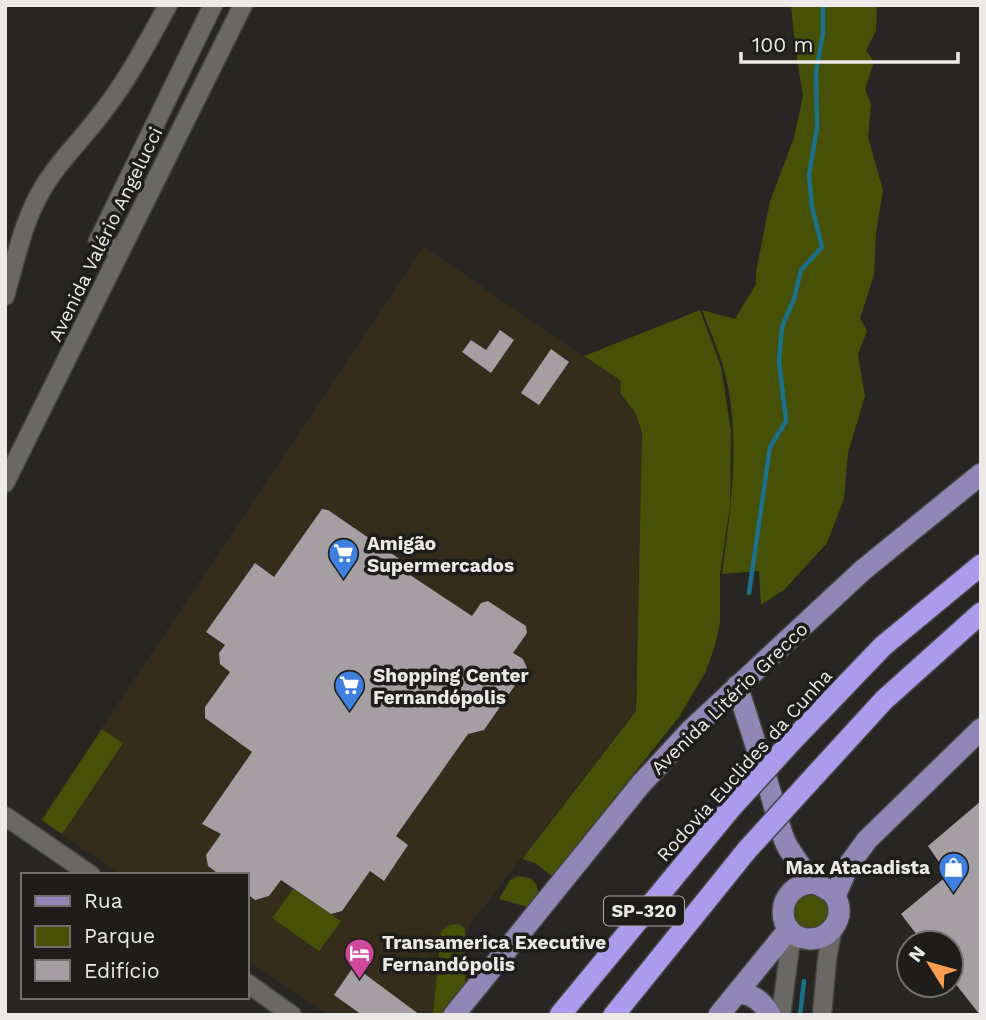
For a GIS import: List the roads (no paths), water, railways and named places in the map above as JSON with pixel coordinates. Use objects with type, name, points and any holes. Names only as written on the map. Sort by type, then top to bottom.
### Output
[{"type":"highway","name":"Rodovia Euclides da Cunha","points":[[561,1015],[730,809],[791,742],[883,646],[981,565]]},
{"type":"highway","name":"SP-320","points":[[614,1015],[747,850],[808,782],[884,700],[981,613]]},
{"type":"main road","name":"Avenida Litério Grecco","points":[[454,1015],[641,784],[691,730],[863,570],[981,474]]},
{"type":"main road","points":[[737,686],[788,847],[814,883]]},
{"type":"main road","points":[[835,896],[848,866],[867,840],[981,729]]},
{"type":"main road","points":[[786,898],[797,886],[814,883],[826,887],[835,896],[839,912],[834,928],[814,939],[806,939],[790,931],[783,917],[788,847]]},
{"type":"main road","points":[[719,1015],[790,931]]},
{"type":"main road","points":[[737,993],[744,993],[764,1004],[770,1015]]},
{"type":"street","points":[[5,296],[28,218],[39,195],[53,172],[122,85],[168,5]]},
{"type":"street","name":"Avenida Valério Angelucci","points":[[120,250],[98,241],[213,5]]},
{"type":"street","name":"Avenida Valério Angelucci","points":[[5,483],[243,5]]},
{"type":"street","points":[[5,816],[88,873]]},
{"type":"street","points":[[822,1015],[834,928]]},
{"type":"street","points":[[781,1015],[790,931]]},
{"type":"street","points":[[826,977],[834,1015]]},
{"type":"street","points":[[248,984],[292,1015]]},
{"type":"waterway","points":[[749,593],[770,447],[786,421],[779,361],[782,327],[794,299],[801,270],[822,247],[812,207],[809,175],[817,128],[816,72],[823,33],[823,5]]},
{"type":"waterway","points":[[800,1015],[804,981]]},
{"type":"place","name":"Amigão Supermercados","points":[[344,581]]},
{"type":"place","name":"Shopping Center Fernandópolis","points":[[350,713]]},
{"type":"place","name":"Max Atacadista","points":[[953,894]]},
{"type":"place","name":"Transamerica Executive Fernandópolis","points":[[359,980]]}]
